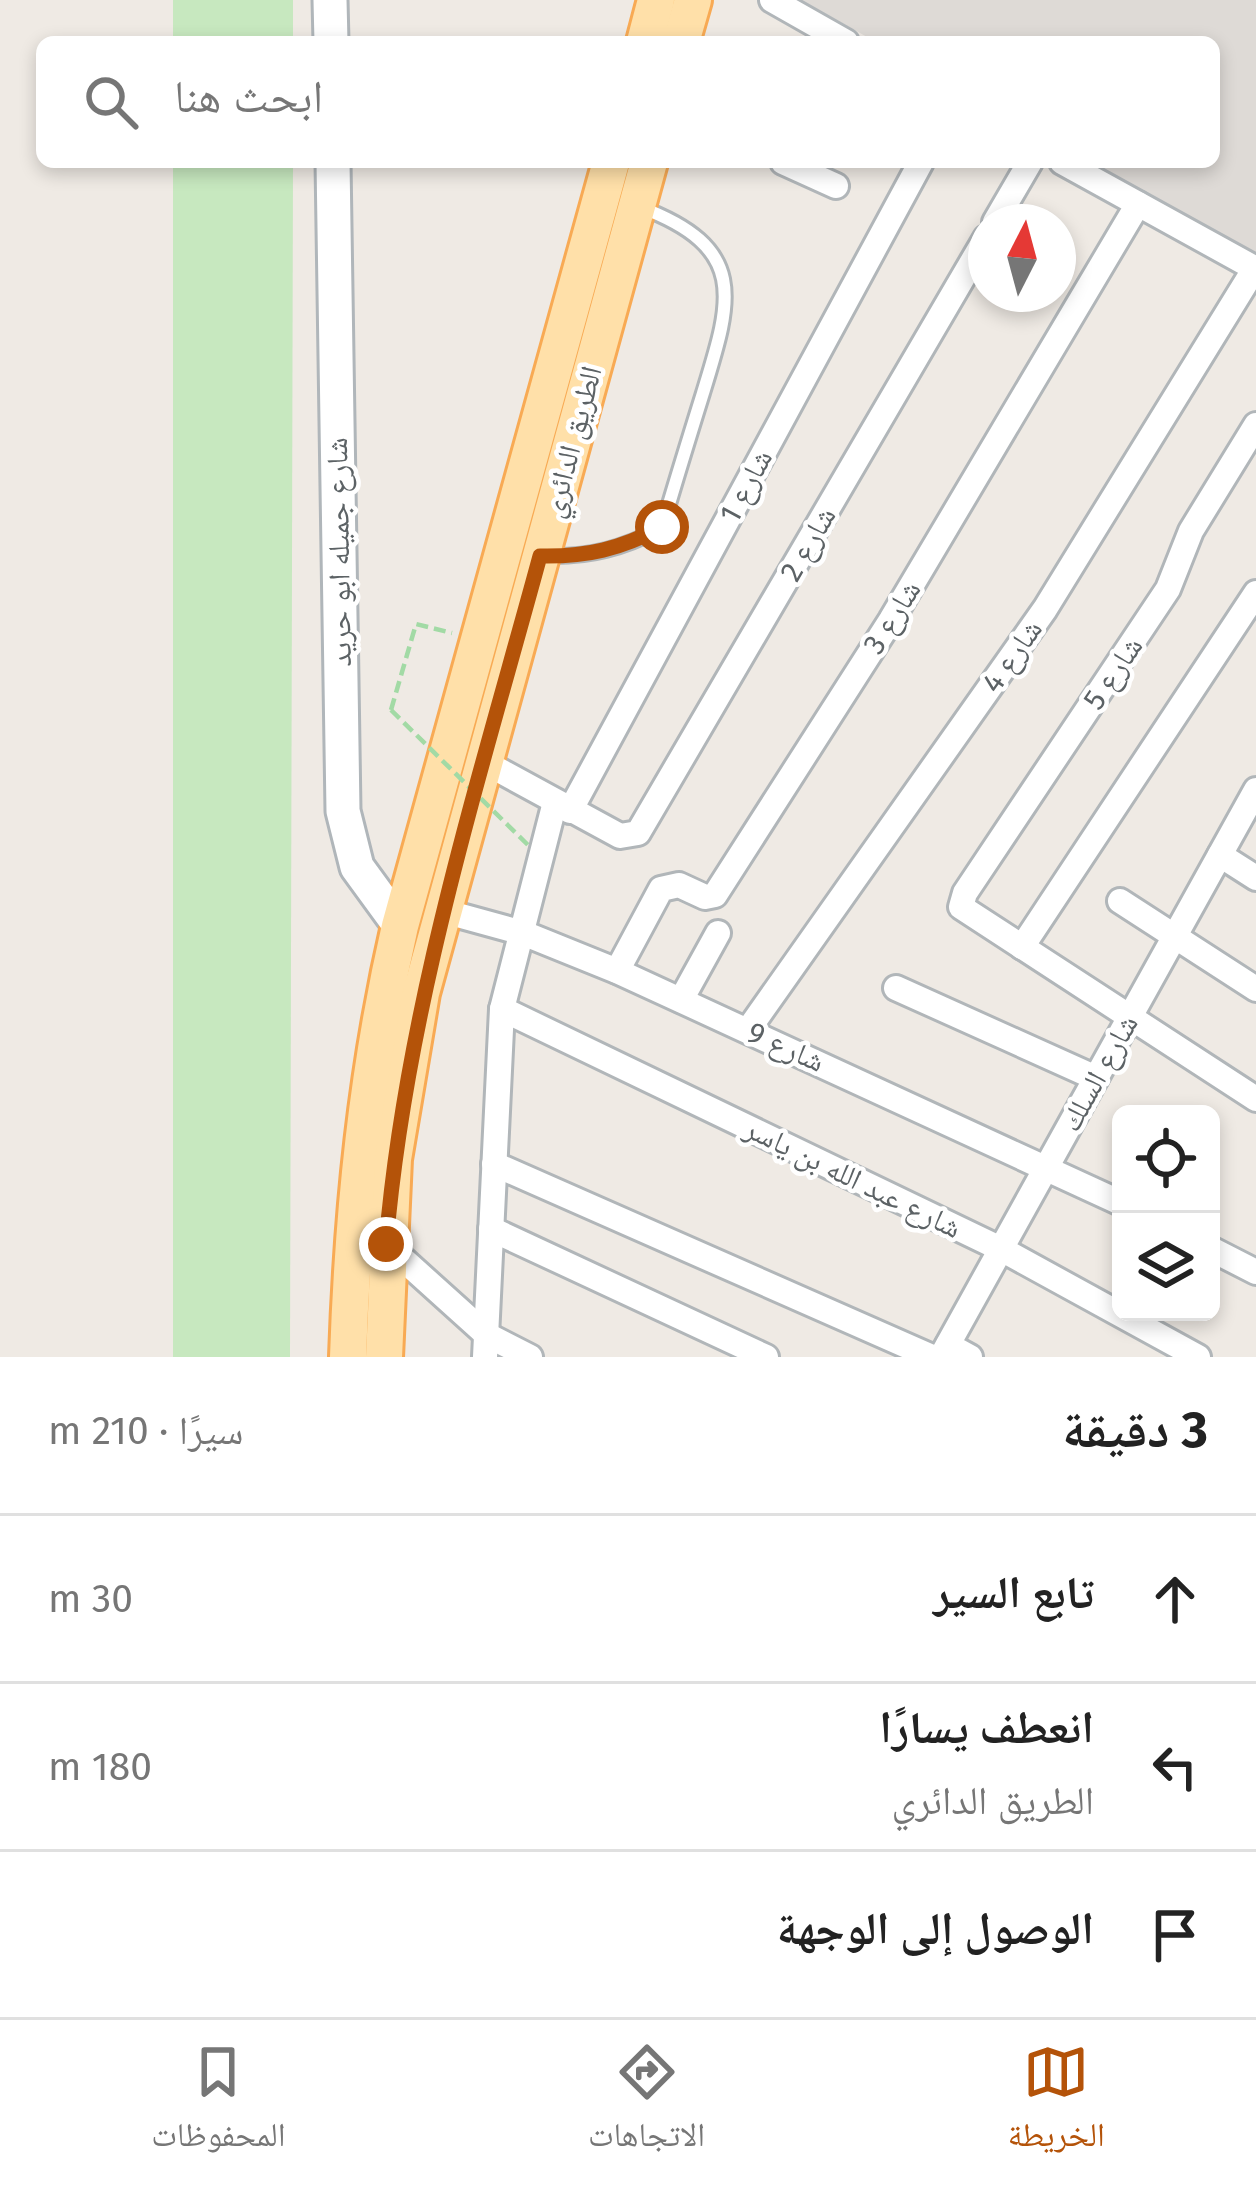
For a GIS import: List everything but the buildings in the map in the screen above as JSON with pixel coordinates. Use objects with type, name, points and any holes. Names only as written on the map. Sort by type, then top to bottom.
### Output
[{"type":"main road","points":[[647,36],[656,0]]},
{"type":"main road","points":[[683,36],[693,0]]},
{"type":"main road","name":"الطريق الدائري","points":[[348,1357],[362,1126],[400,926],[609,168]]},
{"type":"main road","name":"الطريق الدائري","points":[[383,1357],[386,1244],[405,1076],[443,911],[647,168]]},
{"type":"street","points":[[330,0],[331,36]]},
{"type":"street","points":[[772,0],[835,36]]},
{"type":"street","name":"شارع جميله ابو حريد","points":[[332,168],[343,811],[357,867],[400,926]]},
{"type":"street","points":[[796,168],[836,186]]},
{"type":"street","name":"شارع 1","points":[[486,1346],[502,1009],[563,807],[918,168]]},
{"type":"street","points":[[1006,204],[1026,168]]},
{"type":"street","points":[[1073,168],[1256,269]]},
{"type":"street","name":"شارع 3","points":[[617,971],[661,889],[679,885],[710,898],[718,891],[891,620],[1138,203]]},
{"type":"street","name":"شارع 2","points":[[563,807],[620,836],[638,833],[968,269]]},
{"type":"street","name":"شارع 4","points":[[748,1030],[1045,609],[1256,269]]},
{"type":"street","name":"شارع 5","points":[[1022,947],[965,913],[962,899],[1168,590],[1191,531],[1256,425]]},
{"type":"street","points":[[1256,593],[1022,947],[1256,1099]]},
{"type":"street","points":[[484,762],[563,807]]},
{"type":"street","name":"شارع السلك","points":[[948,1354],[1001,1249],[1256,790]]},
{"type":"street","points":[[1220,855],[1256,878]]},
{"type":"street","points":[[1120,902],[1256,989]]},
{"type":"street","name":"شارع 9","points":[[443,911],[523,934],[617,971],[1112,1198]]},
{"type":"street","points":[[681,1000],[718,934]]},
{"type":"street","points":[[896,988],[1096,1078]]},
{"type":"street","name":"شارع عبد الله بن ياسر","points":[[502,1009],[1001,1249],[1198,1357]]},
{"type":"street","points":[[494,1164],[948,1354]]},
{"type":"street","points":[[491,1228],[766,1357]]},
{"type":"street","points":[[386,1244],[486,1346],[530,1357]]},
{"type":"street","points":[[1220,1254],[1256,1272]]},
{"type":"lane","points":[[540,556],[583,557],[624,547],[662,527],[729,309],[717,261],[684,223],[637,206]]},
{"type":"path","points":[[479,639],[416,624],[392,710],[529,846]]},
{"type":"shaded area","points":[[801,0],[1256,0],[1256,255],[1101,168],[1220,168],[1220,36],[865,36]]},
{"type":"green space","points":[[173,0],[293,0],[293,36],[173,36]]},
{"type":"green space","points":[[173,168],[293,168],[290,1357],[173,1357]]},
{"type":"route","points":[[386,1244],[393,1160],[421,993],[540,556],[583,557],[624,547],[662,527]]}]
